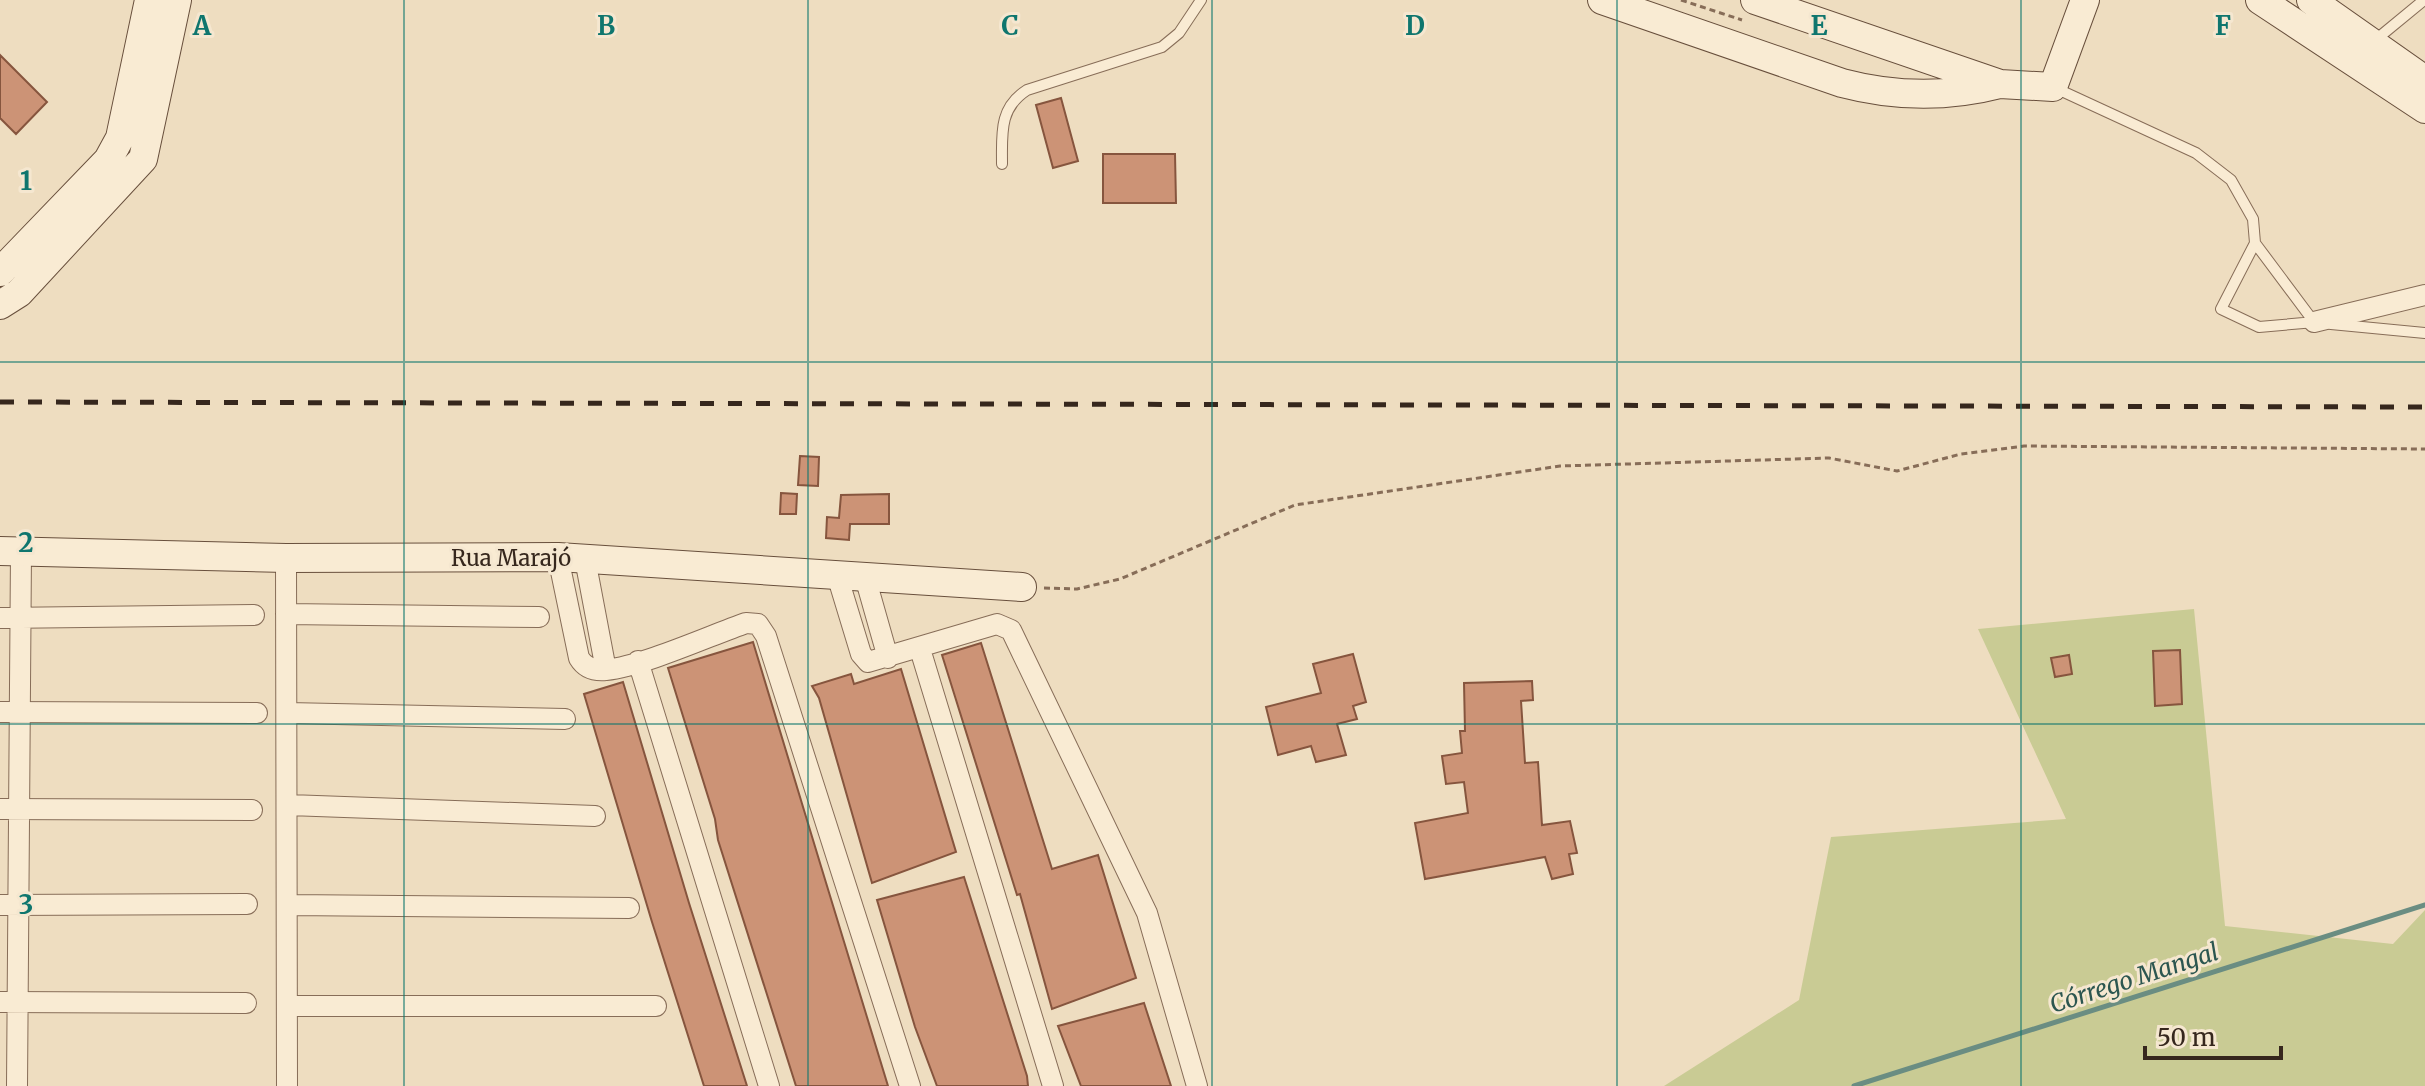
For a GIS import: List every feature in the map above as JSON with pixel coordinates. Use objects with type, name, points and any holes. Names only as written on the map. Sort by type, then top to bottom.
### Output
[{"type":"street","points":[[0,272],[108,160],[120,138],[149,0]]},
{"type":"street","points":[[0,305],[19,293],[143,159],[177,0]]},
{"type":"street","points":[[1602,0],[1879,93],[1959,94],[2000,84]]},
{"type":"street","points":[[1755,0],[2000,84],[2053,87],[2085,0]]},
{"type":"street","points":[[2260,0],[2425,109]]},
{"type":"street","points":[[2311,0],[2425,80]]},
{"type":"street","points":[[2314,322],[2425,295]]},
{"type":"street","points":[[10,551],[8,1002],[17,1086]]},
{"type":"street","name":"Rua Marajó","points":[[10,551],[286,558],[572,558],[1030,587]]},
{"type":"street","points":[[286,558],[289,805],[287,1086]]},
{"type":"street","points":[[572,558],[579,658],[591,669],[606,670],[638,661],[746,623],[758,624],[766,636],[910,1086]]},
{"type":"street","points":[[851,576],[863,659],[868,662],[997,624],[1007,625],[1011,630],[1147,913],[1197,1086]]},
{"type":"street","points":[[286,614],[539,617]]},
{"type":"street","points":[[10,617],[254,615]]},
{"type":"street","points":[[920,649],[1053,1086]]},
{"type":"street","points":[[638,661],[769,1086]]},
{"type":"street","points":[[10,712],[257,713]]},
{"type":"street","points":[[288,713],[565,719]]},
{"type":"street","points":[[289,805],[595,816]]},
{"type":"street","points":[[10,810],[252,810]]},
{"type":"street","points":[[9,905],[247,904]]},
{"type":"street","points":[[289,905],[629,908]]},
{"type":"street","points":[[8,1002],[246,1003]]},
{"type":"street","points":[[288,1006],[656,1006]]},
{"type":"lane","points":[[1002,164],[1002,123],[1007,108],[1017,97],[1035,87],[1162,47],[1179,33],[1201,0]]},
{"type":"lane","points":[[2371,43],[2424,0]]},
{"type":"lane","points":[[2053,87],[2196,153],[2231,180],[2253,219],[2255,243],[2314,322]]},
{"type":"lane","points":[[2255,243],[2221,309],[2259,327],[2314,322],[2425,333]]},
{"type":"path","points":[[1030,587],[1077,589],[1120,579],[1295,505],[1560,466],[1829,458],[1897,471],[1961,454],[2024,446],[2425,449]]},
{"type":"green space","points":[[2194,609],[2225,926],[2393,944],[2425,910],[2425,1086],[1664,1086],[1799,1000],[1831,837],[2066,819],[1978,629]]},
{"type":"building","points":[[0,55],[47,102],[16,134],[0,118]]},
{"type":"building","points":[[1061,98],[1078,161],[1053,168],[1036,105]]},
{"type":"building","points":[[1103,154],[1175,154],[1176,203],[1103,203]]},
{"type":"building","points":[[800,456],[819,457],[818,486],[798,485]]},
{"type":"building","points":[[781,493],[797,494],[796,514],[780,514]]},
{"type":"building","points":[[889,494],[889,524],[850,524],[849,540],[826,538],[827,517],[839,518],[841,495]]},
{"type":"building","points":[[753,642],[888,1086],[796,1086],[718,840],[715,819],[668,668]]},
{"type":"building","points":[[981,643],[1052,869],[1098,855],[1136,978],[1052,1009],[1020,894],[1017,895],[942,655]]},
{"type":"building","points":[[2180,650],[2182,704],[2155,706],[2153,651]]},
{"type":"building","points":[[1353,654],[1366,702],[1353,706],[1357,719],[1337,724],[1346,755],[1316,762],[1311,746],[1278,755],[1266,707],[1321,693],[1313,664]]},
{"type":"building","points":[[2069,655],[2072,674],[2055,677],[2051,658]]},
{"type":"building","points":[[901,669],[956,852],[872,883],[819,698],[812,686],[851,674],[854,684]]},
{"type":"building","points":[[1532,681],[1533,700],[1521,701],[1525,763],[1538,762],[1542,825],[1570,821],[1577,853],[1569,854],[1573,874],[1552,879],[1545,857],[1425,879],[1415,823],[1468,813],[1464,782],[1446,784],[1442,756],[1462,753],[1460,731],[1465,731],[1464,683]]},
{"type":"building","points":[[623,682],[747,1086],[704,1086],[652,922],[584,694]]},
{"type":"building","points":[[964,877],[1028,1086],[937,1086],[915,1027],[877,900]]},
{"type":"building","points":[[1144,1003],[1171,1086],[1081,1086],[1058,1026]]},
{"type":"waterway","name":"Córrego Mangal","points":[[1854,1086],[2425,905]]},
{"type":"railway","points":[[0,402],[2425,407]]}]
